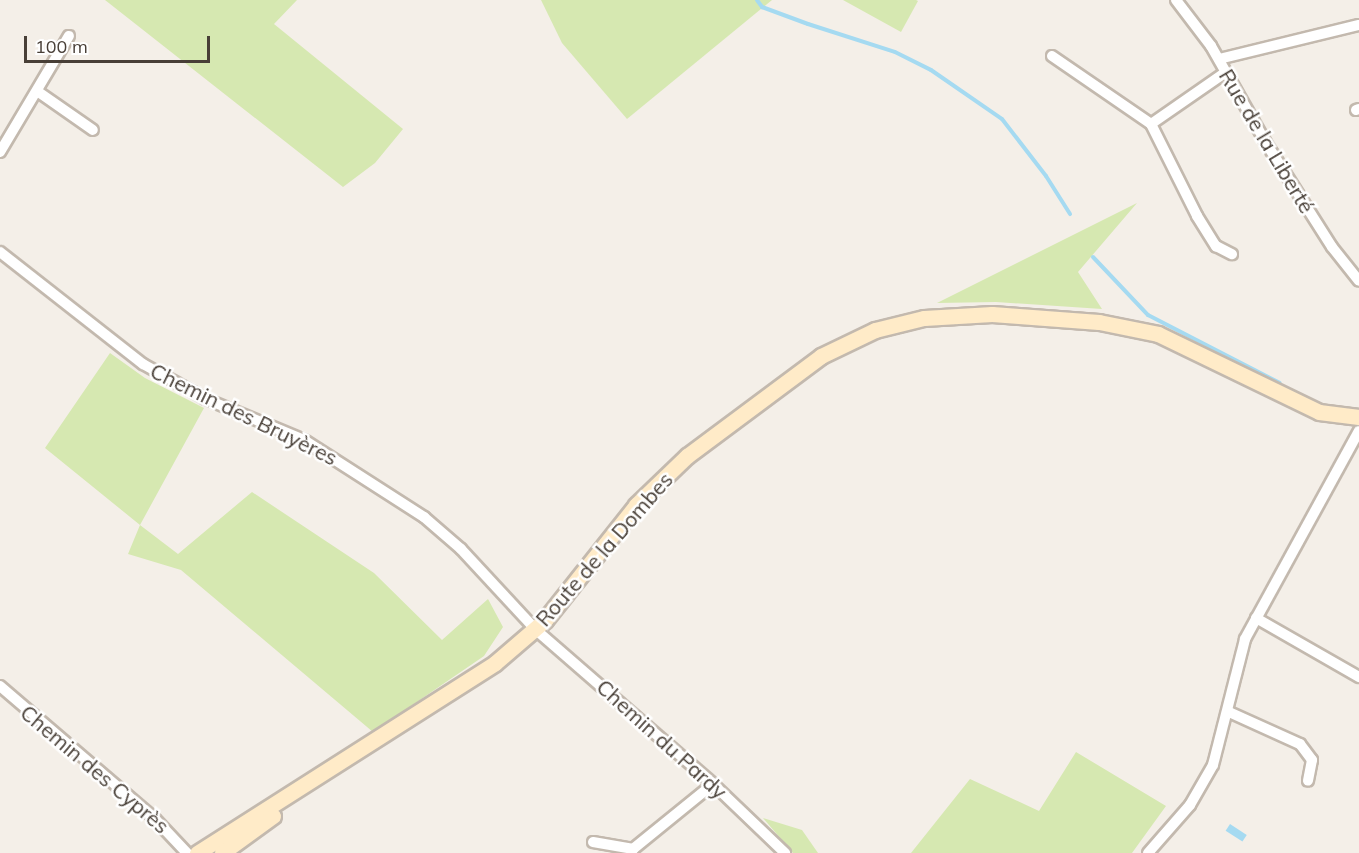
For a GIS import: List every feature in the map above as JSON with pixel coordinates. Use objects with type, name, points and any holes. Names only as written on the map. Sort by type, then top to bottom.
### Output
[{"type":"main road","name":"Route de la Dombes","points":[[197,853],[347,760],[495,663],[535,629],[566,597],[636,505],[687,456],[785,381],[857,336],[899,322],[992,314],[1099,322],[1177,342],[1319,412],[1359,417]]},
{"type":"main road","name":"Route de la Dombes","points":[[222,853],[347,760]]},
{"type":"street","name":"Rue de la Liberté","points":[[1176,0],[1219,59],[1332,247],[1359,281]]},
{"type":"street","points":[[1219,59],[1358,28]]},
{"type":"street","points":[[0,152],[69,36]]},
{"type":"street","points":[[1052,56],[1151,124],[1197,216],[1216,246],[1232,254]]},
{"type":"street","points":[[1151,124],[1226,72]]},
{"type":"street","points":[[36,91],[93,130]]},
{"type":"street","name":"Chemin des Bruyères","points":[[0,252],[143,364],[206,399],[304,440],[389,491],[453,542],[535,629]]},
{"type":"street","points":[[1148,853],[1202,787],[1220,746],[1245,639],[1355,451],[1359,431]]},
{"type":"street","points":[[1256,618],[1359,677]]},
{"type":"street","name":"Chemin du Pardy","points":[[535,629],[713,784],[785,853]]},
{"type":"street","name":"Chemin des Cyprès","points":[[0,686],[179,841],[187,853]]},
{"type":"street","points":[[1228,712],[1300,744],[1312,760],[1308,781]]},
{"type":"street","points":[[593,842],[633,849],[713,784]]},
{"type":"green space","points":[[105,0],[297,0],[274,24],[403,129],[375,163],[343,187]]},
{"type":"green space","points":[[541,0],[772,0],[627,119],[562,43]]},
{"type":"green space","points":[[843,0],[916,0],[918,1],[901,32]]},
{"type":"green space","points":[[1137,203],[1078,272],[1102,309],[996,302],[937,303]]},
{"type":"green space","points":[[110,353],[145,378],[204,408],[140,525],[45,448]]},
{"type":"green space","points":[[252,492],[374,573],[442,640],[488,599],[503,627],[484,656],[373,732],[181,570],[128,554],[140,525],[178,554]]},
{"type":"green space","points":[[1076,752],[1166,806],[1132,853],[911,853],[970,779],[1039,811]]},
{"type":"green space","points":[[763,818],[802,830],[818,853],[793,853]]},
{"type":"water","points":[[1230,824],[1247,835],[1242,842],[1226,831]]},
{"type":"waterway","points":[[757,0],[762,7],[895,52],[931,70],[1002,119],[1046,176],[1070,214]]},
{"type":"waterway","points":[[1093,257],[1148,315],[1280,383]]}]
